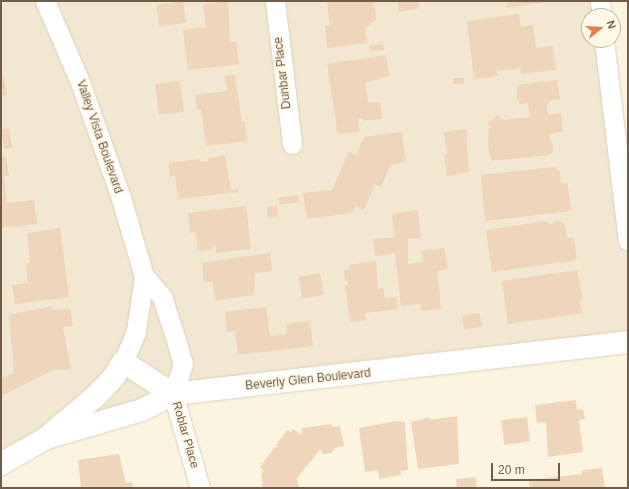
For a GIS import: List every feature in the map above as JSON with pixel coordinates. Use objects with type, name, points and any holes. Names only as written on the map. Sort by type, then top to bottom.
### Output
[{"type":"main road","name":"Beverly Glen Boulevard","points":[[1,464],[46,438],[142,410],[173,394],[628,342]]},
{"type":"main road","name":"Roblar Place","points":[[123,362],[173,394]]},
{"type":"main road","name":"Valley Vista Boulevard","points":[[46,438],[96,396],[114,377],[123,362]]},
{"type":"street","name":"Valley Vista Boulevard","points":[[45,1],[80,82],[121,198],[144,276],[162,297],[184,364],[173,394]]},
{"type":"street","name":"Dunbar Place","points":[[275,1],[292,144]]},
{"type":"street","points":[[605,48],[628,241]]},
{"type":"street","name":"Valley Vista Boulevard","points":[[123,362],[136,331],[144,276]]},
{"type":"street","name":"Roblar Place","points":[[173,394],[200,488]]},
{"type":"shaded area","points":[[1,1],[600,1],[601,8],[581,8],[581,48],[605,48],[628,241],[628,342],[173,394],[1,466]]},
{"type":"building","points":[[183,1],[186,23],[159,27],[156,5]]},
{"type":"building","points":[[228,1],[230,42],[236,42],[239,64],[188,70],[183,30],[206,27],[203,4]]},
{"type":"building","points":[[327,1],[374,1],[376,19],[365,29],[367,43],[327,48],[325,26],[330,26]]},
{"type":"building","points":[[397,1],[419,1],[420,8],[399,12]]},
{"type":"building","points":[[507,1],[541,1],[542,3],[507,8]]},
{"type":"building","points":[[519,14],[521,27],[533,25],[536,48],[553,46],[556,70],[521,74],[521,68],[497,71],[498,76],[474,79],[467,21]]},
{"type":"building","points":[[383,44],[384,50],[370,51],[369,46]]},
{"type":"building","points":[[386,55],[389,76],[365,83],[368,103],[380,102],[382,119],[363,121],[363,118],[358,119],[359,132],[338,134],[327,64]]},
{"type":"building","points":[[235,75],[242,122],[245,122],[247,141],[206,146],[201,109],[197,110],[195,95],[227,91],[225,76]]},
{"type":"building","points":[[1,78],[4,78],[7,95],[1,96]]},
{"type":"building","points":[[453,78],[464,78],[464,84],[453,84]]},
{"type":"building","points":[[557,80],[560,99],[551,100],[547,105],[548,115],[561,113],[563,132],[549,134],[554,151],[549,155],[491,161],[488,143],[489,128],[492,128],[487,123],[498,115],[502,120],[530,117],[528,103],[520,104],[517,98],[517,85]]},
{"type":"building","points":[[180,81],[184,112],[159,115],[155,84]]},
{"type":"building","points":[[9,128],[12,148],[4,149],[1,129]]},
{"type":"building","points":[[466,129],[469,172],[447,176],[444,154],[447,154],[444,132]]},
{"type":"building","points":[[402,132],[406,162],[391,164],[381,187],[375,184],[364,210],[356,206],[352,213],[307,219],[303,193],[332,190],[349,151],[356,155],[364,137]]},
{"type":"building","points":[[225,156],[231,190],[239,189],[239,192],[178,199],[175,176],[170,177],[169,163],[200,159],[200,162],[209,161],[208,158]]},
{"type":"building","points":[[1,157],[6,157],[9,176],[4,176],[7,203],[34,200],[37,224],[1,228]]},
{"type":"building","points":[[555,167],[560,172],[561,182],[568,184],[571,211],[485,221],[481,175]]},
{"type":"building","points":[[298,195],[299,202],[279,205],[278,198]]},
{"type":"building","points":[[246,206],[251,249],[216,253],[216,245],[212,246],[213,249],[198,251],[196,232],[190,233],[188,213]]},
{"type":"building","points":[[277,206],[278,217],[268,218],[267,207]]},
{"type":"building","points":[[418,210],[421,238],[408,239],[408,264],[423,262],[421,251],[444,248],[448,269],[437,271],[441,309],[421,311],[420,304],[401,306],[395,253],[375,256],[373,239],[395,237],[392,214]]},
{"type":"building","points":[[558,220],[565,224],[567,238],[574,238],[577,260],[492,272],[486,230],[546,221],[552,225]]},
{"type":"building","points":[[60,228],[69,297],[15,304],[12,285],[28,283],[26,263],[30,263],[27,233]]},
{"type":"building","points":[[270,253],[272,271],[255,273],[254,295],[215,300],[213,281],[204,282],[202,263]]},
{"type":"building","points":[[376,261],[378,289],[383,288],[385,299],[397,297],[398,309],[365,313],[366,320],[350,322],[345,285],[348,285],[347,281],[345,281],[344,270],[350,269],[349,265]]},
{"type":"building","points":[[577,270],[583,299],[580,300],[582,313],[508,324],[502,281]]},
{"type":"building","points":[[320,273],[324,295],[302,298],[298,277]]},
{"type":"building","points":[[52,306],[53,310],[70,308],[73,326],[63,327],[71,369],[53,370],[1,396],[1,374],[3,378],[14,373],[9,315]]},
{"type":"building","points":[[266,307],[270,336],[287,334],[286,324],[310,321],[313,346],[238,355],[235,331],[227,332],[225,312]]},
{"type":"building","points":[[480,313],[482,327],[464,329],[462,316]]},
{"type":"building","points":[[576,400],[577,410],[583,409],[585,419],[579,420],[583,452],[548,457],[546,422],[537,423],[535,405]]},
{"type":"building","points":[[457,416],[459,464],[418,469],[411,422],[430,417],[430,420]]},
{"type":"building","points":[[527,417],[530,442],[504,445],[501,420]]},
{"type":"building","points":[[397,421],[405,422],[408,470],[400,471],[401,475],[379,479],[378,470],[365,472],[359,428]]},
{"type":"building","points":[[331,424],[332,427],[340,426],[344,446],[335,448],[331,453],[323,454],[321,450],[319,451],[297,478],[299,488],[263,488],[261,473],[264,472],[260,467],[275,447],[279,447],[276,445],[287,430],[291,432],[293,429],[302,435],[302,428]]},
{"type":"building","points":[[119,454],[126,483],[132,482],[133,488],[81,488],[78,460]]},
{"type":"building","points":[[602,468],[605,488],[530,488],[529,480],[582,474],[582,470]]},
{"type":"building","points":[[476,477],[477,488],[457,488],[456,479]]}]
